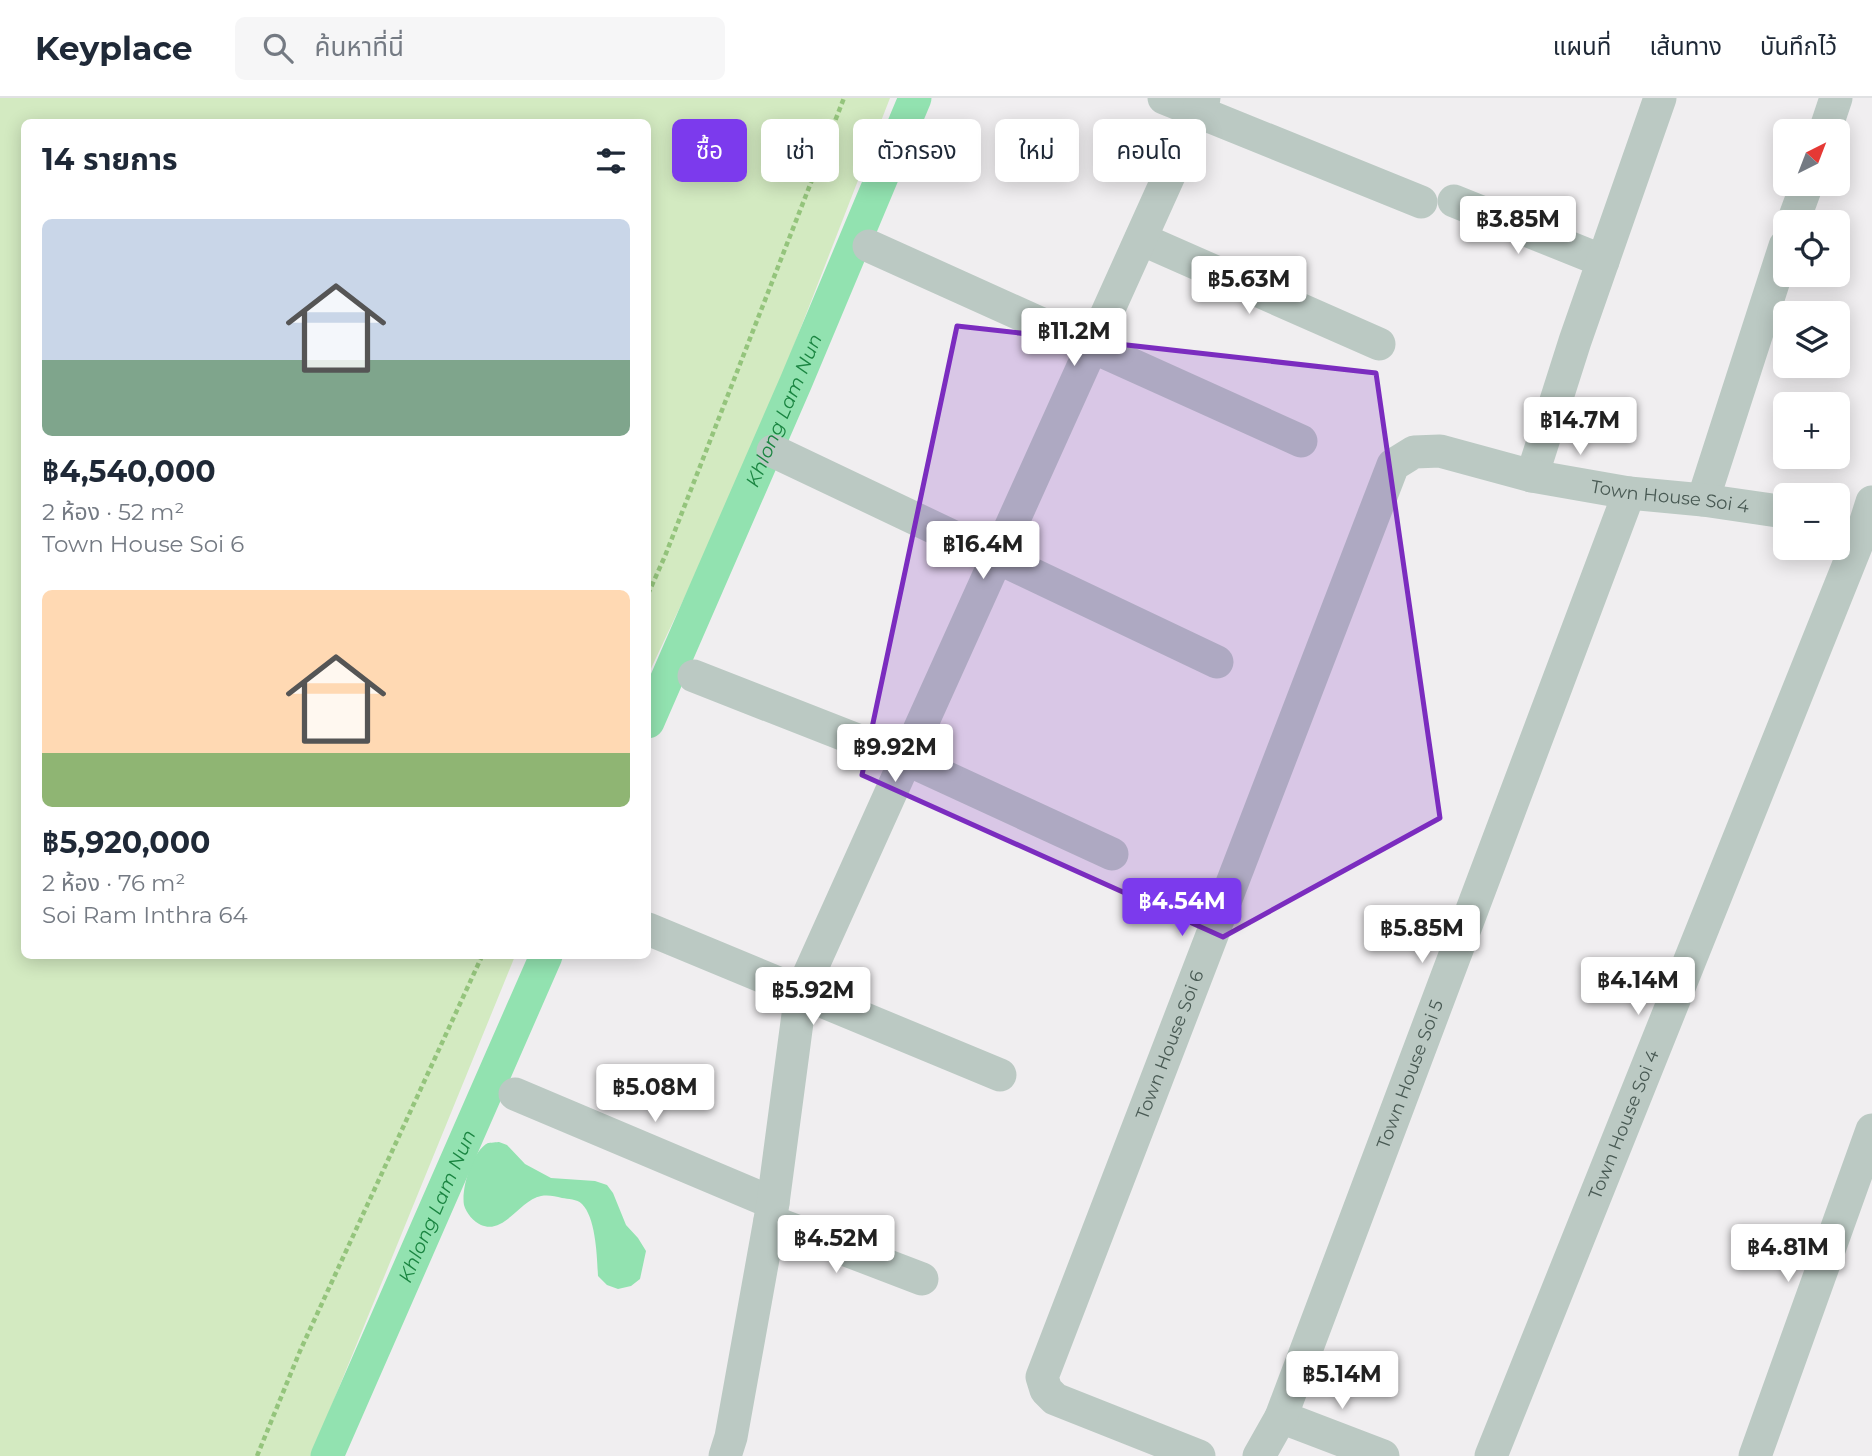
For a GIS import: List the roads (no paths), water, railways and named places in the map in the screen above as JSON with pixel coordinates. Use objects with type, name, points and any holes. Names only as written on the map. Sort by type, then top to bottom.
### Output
[{"type":"street","points":[[1164,98],[1201,105],[1421,202]]},
{"type":"street","points":[[1532,476],[1575,341],[1660,98]]},
{"type":"street","points":[[1829,119],[1836,98]]},
{"type":"street","points":[[725,1456],[731,1437],[772,1212],[801,992],[1201,105]]},
{"type":"street","points":[[1454,201],[1603,261]]},
{"type":"street","points":[[1141,239],[1379,344]]},
{"type":"street","points":[[869,246],[1301,441]]},
{"type":"street","points":[[1703,500],[1773,283]]},
{"type":"street","points":[[773,451],[1217,662]]},
{"type":"street","name":"Town House Soi 4","points":[[1394,465],[1415,452],[1440,451],[1532,476],[1629,493],[1773,510]]},
{"type":"street","name":"Town House Soi 6","points":[[1199,1456],[1055,1399],[1046,1390],[1042,1377],[1394,465]]},
{"type":"street","name":"Town House Soi 5","points":[[1259,1456],[1281,1417],[1629,493]]},
{"type":"street","name":"Town House Soi 4","points":[[1491,1456],[1835,597],[1862,518]]},
{"type":"street","points":[[694,676],[906,759],[1112,854]]},
{"type":"street","points":[[651,930],[1000,1075]]},
{"type":"street","points":[[515,1094],[922,1279]]},
{"type":"street","points":[[1755,1456],[1872,1130]]},
{"type":"street","points":[[1281,1417],[1383,1456]]},
{"type":"waterway","name":"Khlong Lam Nun","points":[[651,715],[796,382],[915,98]]},
{"type":"waterway","name":"Khlong Lam Nun","points":[[327,1456],[545,959]]}]
